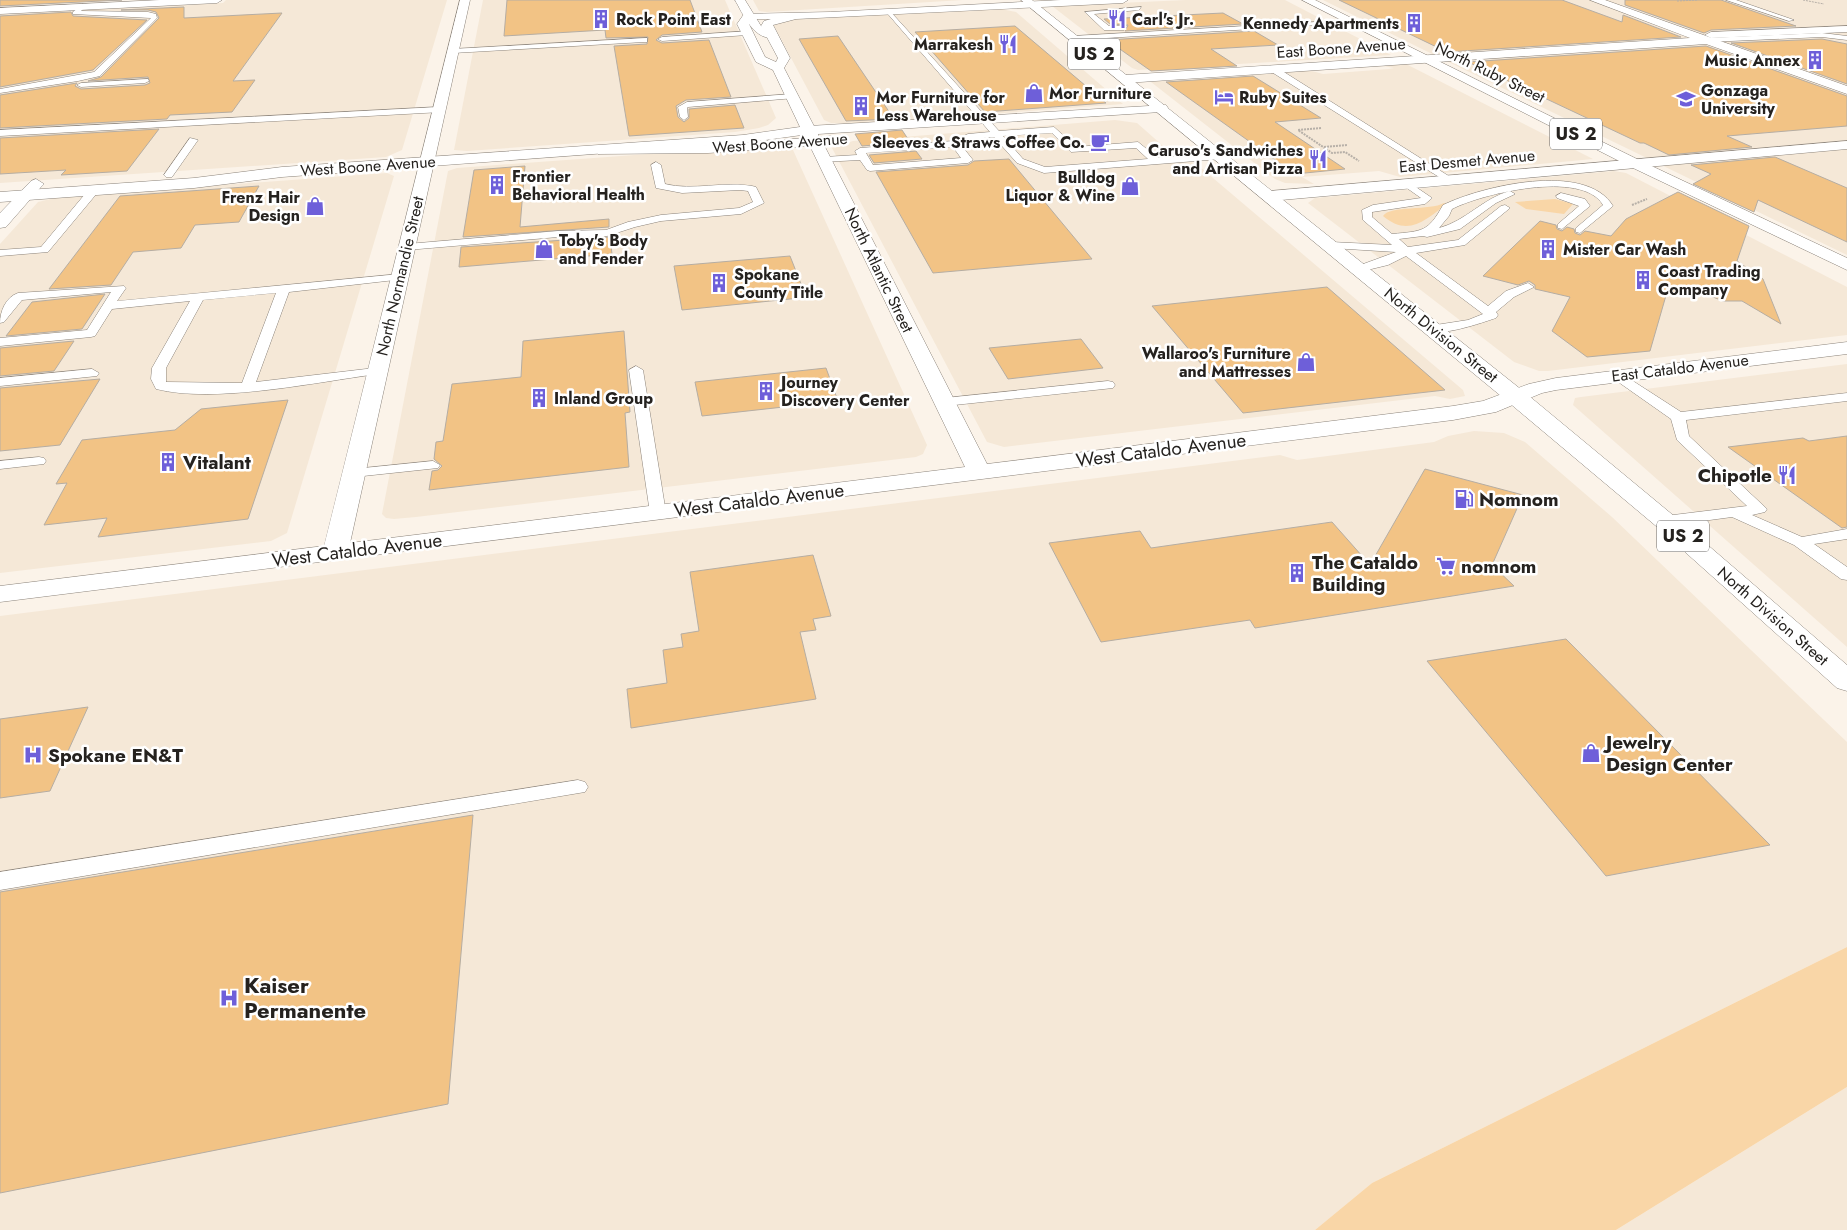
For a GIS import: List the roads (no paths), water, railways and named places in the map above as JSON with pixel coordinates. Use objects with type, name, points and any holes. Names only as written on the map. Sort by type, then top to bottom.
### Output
[{"type":"street","points":[[0,11],[129,0]]},
{"type":"street","points":[[80,5],[217,0]]},
{"type":"street","points":[[200,13],[217,0]]},
{"type":"street","name":"North Normandie Street","points":[[335,552],[465,0]]},
{"type":"street","name":"North Atlantic Street","points":[[740,0],[757,28],[772,35],[784,58],[778,68],[980,473]]},
{"type":"street","points":[[748,16],[1004,0]]},
{"type":"street","points":[[772,35],[767,26],[773,20],[885,8],[1123,0]]},
{"type":"street","name":"North Ruby Street","points":[[1307,0],[1636,164],[1847,265]]},
{"type":"street","points":[[1595,0],[1710,38],[1847,90]]},
{"type":"street","name":"North Division Street","points":[[1029,2],[1515,396],[1665,521],[1847,681]]},
{"type":"street","points":[[748,16],[830,15]]},
{"type":"street","name":"North Atlantic Street","points":[[747,34],[743,24],[748,16]]},
{"type":"street","name":"East Boone Avenue","points":[[1124,79],[1710,38],[1832,33],[1847,29]]},
{"type":"street","points":[[747,34],[760,59],[778,68]]},
{"type":"street","points":[[704,142],[771,128],[780,124],[793,98]]},
{"type":"street","name":"West Boone Avenue","points":[[0,186],[31,190],[94,190],[194,183],[282,172],[427,161],[704,142],[912,132],[985,121],[1161,108]]},
{"type":"street","name":"West Boone Avenue","points":[[574,151],[666,151],[812,136]]},
{"type":"street","name":"East Desmet Avenue","points":[[1270,196],[1847,145]]},
{"type":"street","name":"West Boone Avenue","points":[[0,198],[31,190],[169,175],[282,172]]},
{"type":"street","points":[[0,223],[31,190]]},
{"type":"street","name":"East Cataldo Avenue","points":[[1515,396],[1536,388],[1847,348]]},
{"type":"street","name":"West Cataldo Avenue","points":[[0,594],[1453,413],[1488,407],[1515,396]]},
{"type":"lane","points":[[1728,0],[1791,20]]},
{"type":"lane","points":[[80,5],[75,14],[154,16],[97,74]]},
{"type":"lane","points":[[885,8],[1020,161],[1044,170],[1221,156]]},
{"type":"lane","points":[[1139,8],[1088,12],[1107,28],[1166,26]]},
{"type":"lane","points":[[1074,38],[1350,21]]},
{"type":"lane","points":[[1832,33],[1847,38]]},
{"type":"lane","points":[[662,39],[747,34]]},
{"type":"lane","points":[[452,51],[644,40]]},
{"type":"lane","points":[[1273,69],[1450,180]]},
{"type":"lane","points":[[0,91],[107,73]]},
{"type":"lane","points":[[10,89],[145,81]]},
{"type":"lane","points":[[684,117],[682,107],[686,105],[793,98]]},
{"type":"lane","points":[[0,133],[439,110]]},
{"type":"lane","points":[[1042,117],[1074,150],[1138,145],[1156,161]]},
{"type":"lane","points":[[955,144],[968,160],[870,168],[860,151],[955,144],[971,136],[1054,130]]},
{"type":"lane","points":[[169,175],[193,140]]},
{"type":"lane","points":[[824,160],[863,157]]},
{"type":"lane","points":[[407,246],[558,234],[607,233],[632,224],[661,218],[741,211],[759,204],[752,189],[736,185],[671,190],[660,186],[656,166]]},
{"type":"lane","points":[[1541,172],[1558,185]]},
{"type":"lane","points":[[1407,184],[1427,198],[1425,201],[1367,210],[1367,218],[1389,237],[1488,312],[1491,317],[1473,323],[1433,329]]},
{"type":"lane","points":[[1424,234],[1445,215],[1463,209],[1476,194],[1494,189],[1558,185],[1592,192],[1602,197],[1608,206],[1580,230]]},
{"type":"lane","points":[[0,253],[44,250],[94,190]]},
{"type":"lane","points":[[1389,237],[1424,234],[1456,227],[1492,201],[1508,194],[1529,192],[1581,201],[1586,206],[1562,226]]},
{"type":"lane","points":[[1492,201],[1519,198]]},
{"type":"lane","points":[[1331,246],[1385,247],[1406,250],[1461,243],[1505,208]]},
{"type":"lane","points":[[1359,269],[1398,257],[1406,250]]},
{"type":"lane","points":[[108,306],[400,277]]},
{"type":"lane","points":[[1488,312],[1509,288],[1528,287]]},
{"type":"lane","points":[[0,319],[18,297],[120,288],[91,333],[0,342]]},
{"type":"lane","points":[[248,385],[284,288]]},
{"type":"lane","points":[[198,298],[159,368],[158,379],[161,386],[183,389],[248,385],[378,370]]},
{"type":"lane","points":[[636,370],[658,513]]},
{"type":"lane","points":[[0,382],[92,373]]},
{"type":"lane","points":[[1619,376],[1678,417],[1847,397]]},
{"type":"lane","points":[[945,402],[1108,385]]},
{"type":"lane","points":[[1665,521],[1760,509],[1682,437],[1678,417]]},
{"type":"lane","points":[[0,465],[39,461]]},
{"type":"lane","points":[[354,473],[433,465]]},
{"type":"lane","points":[[1733,512],[1800,542],[1847,575]]},
{"type":"lane","points":[[1800,542],[1847,534]]},
{"type":"lane","points":[[0,881],[578,787]]},
{"type":"place","name":"Rock Point East","points":[[601,19]]},
{"type":"place","name":"Carl's Jr.","points":[[1117,19]]},
{"type":"place","name":"Kennedy Apartments","points":[[1414,23]]},
{"type":"place","name":"Marrakesh","points":[[1008,44]]},
{"type":"place","name":"Music Annex","points":[[1815,60]]},
{"type":"place","name":"Mor Furniture","points":[[1034,93]]},
{"type":"place","name":"Ruby Suites","points":[[1224,97]]},
{"type":"place","name":"Gonzaga University","points":[[1686,99]]},
{"type":"place","name":"Mor Furniture for Less Warehouse","points":[[861,106]]},
{"type":"place","name":"Sleeves & Straws Coffee Co.","points":[[1100,142]]},
{"type":"place","name":"Caruso's Sandwiches and Artisan Pizza","points":[[1318,159]]},
{"type":"place","name":"Frontier Behavioral Health","points":[[497,185]]},
{"type":"place","name":"Bulldog Liquor & Wine","points":[[1130,186]]},
{"type":"place","name":"Frenz Hair Design","points":[[315,206]]},
{"type":"place","name":"Toby's Body and Fender","points":[[544,249]]},
{"type":"place","name":"Mister Car Wash","points":[[1548,249]]},
{"type":"place","name":"Coast Trading Company","points":[[1643,280]]},
{"type":"place","name":"Spokane County Title","points":[[719,283]]},
{"type":"place","name":"Wallaroo's Furniture and Mattresses","points":[[1306,362]]},
{"type":"place","name":"Journey Discovery Center","points":[[766,391]]},
{"type":"place","name":"Inland Group","points":[[539,398]]},
{"type":"place","name":"Vitalant","points":[[168,462]]},
{"type":"place","name":"Chipotle","points":[[1787,475]]},
{"type":"place","name":"Nomnom","points":[[1464,499]]},
{"type":"place","name":"nomnom","points":[[1446,566]]},
{"type":"place","name":"The Cataldo Building","points":[[1297,573]]},
{"type":"place","name":"Jewelry Design Center","points":[[1591,753]]},
{"type":"place","name":"Spokane EN&T","points":[[33,755]]},
{"type":"place","name":"Kaiser Permanente","points":[[229,998]]}]
